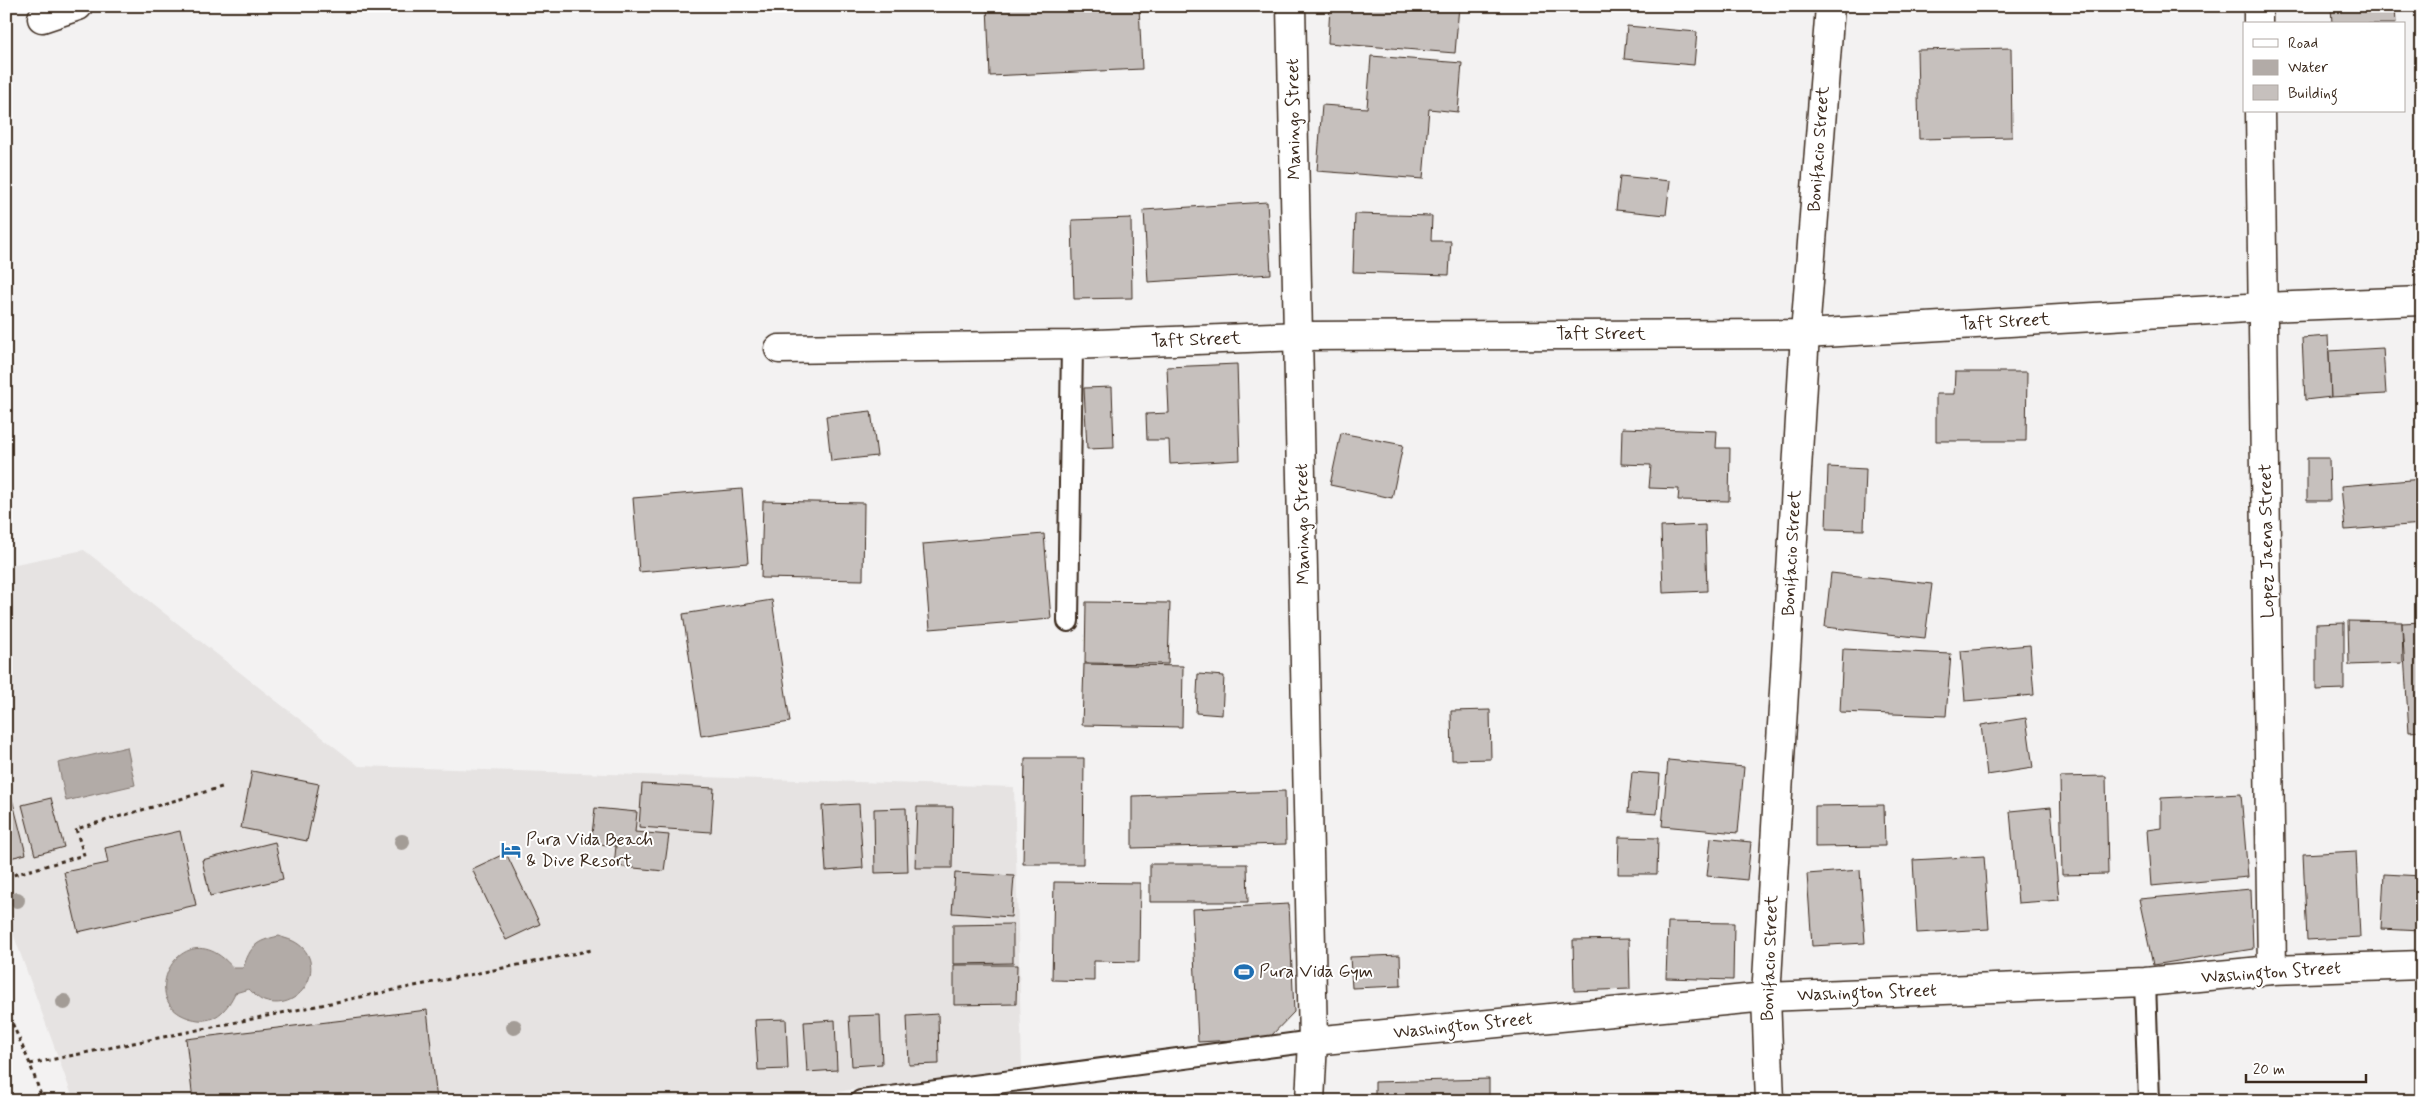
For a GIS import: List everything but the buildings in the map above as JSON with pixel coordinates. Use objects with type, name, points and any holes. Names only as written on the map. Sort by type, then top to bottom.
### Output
[{"type":"street","points":[[42,18],[78,6]]},
{"type":"street","name":"Maningo Street","points":[[1291,6],[1313,1041],[1310,1101]]},
{"type":"street","name":"Bonifacio Street","points":[[1770,1101],[1766,997],[1806,334],[1830,6]]},
{"type":"street","points":[[2258,6],[2258,22]]},
{"type":"street","name":"Lopez Jaena Street","points":[[2260,112],[2272,970]]},
{"type":"street","name":"Taft Street","points":[[779,349],[1072,345],[1299,336],[1806,334],[2264,307],[2422,301]]},
{"type":"street","name":"Washington Street","points":[[1313,1041],[1766,997],[2145,982],[2272,970],[2422,965]]},
{"type":"lane","points":[[1068,621],[1072,345]]},
{"type":"lane","points":[[2145,982],[2149,1101]]},
{"type":"lane","points":[[861,1101],[1313,1041]]},
{"type":"path","points":[[6,877],[84,855],[76,829],[222,788]]},
{"type":"path","points":[[30,1064],[592,950]]},
{"type":"path","points":[[6,1009],[30,1064],[43,1101]]},
{"type":"shaded area","name":"Pura Vida Beach & Dive Resort","points":[[84,550],[359,766],[1014,787],[1022,1067],[769,1101],[74,1101],[6,914],[6,566]]},
{"type":"water","points":[[127,747],[135,785],[66,801],[58,763]]},
{"type":"water","points":[[279,936],[293,941],[304,949],[310,960],[311,971],[307,983],[301,992],[291,1000],[278,1003],[264,1001],[249,989],[235,993],[221,1013],[211,1019],[198,1020],[177,1012],[167,999],[165,983],[170,967],[181,955],[196,949],[214,952],[233,968],[243,968],[255,946],[264,940]]},
{"type":"place","name":"Pura Vida Beach & Dive Resort","points":[[511,850]]},
{"type":"place","name":"Pura Vida Gym","points":[[1244,972]]}]
